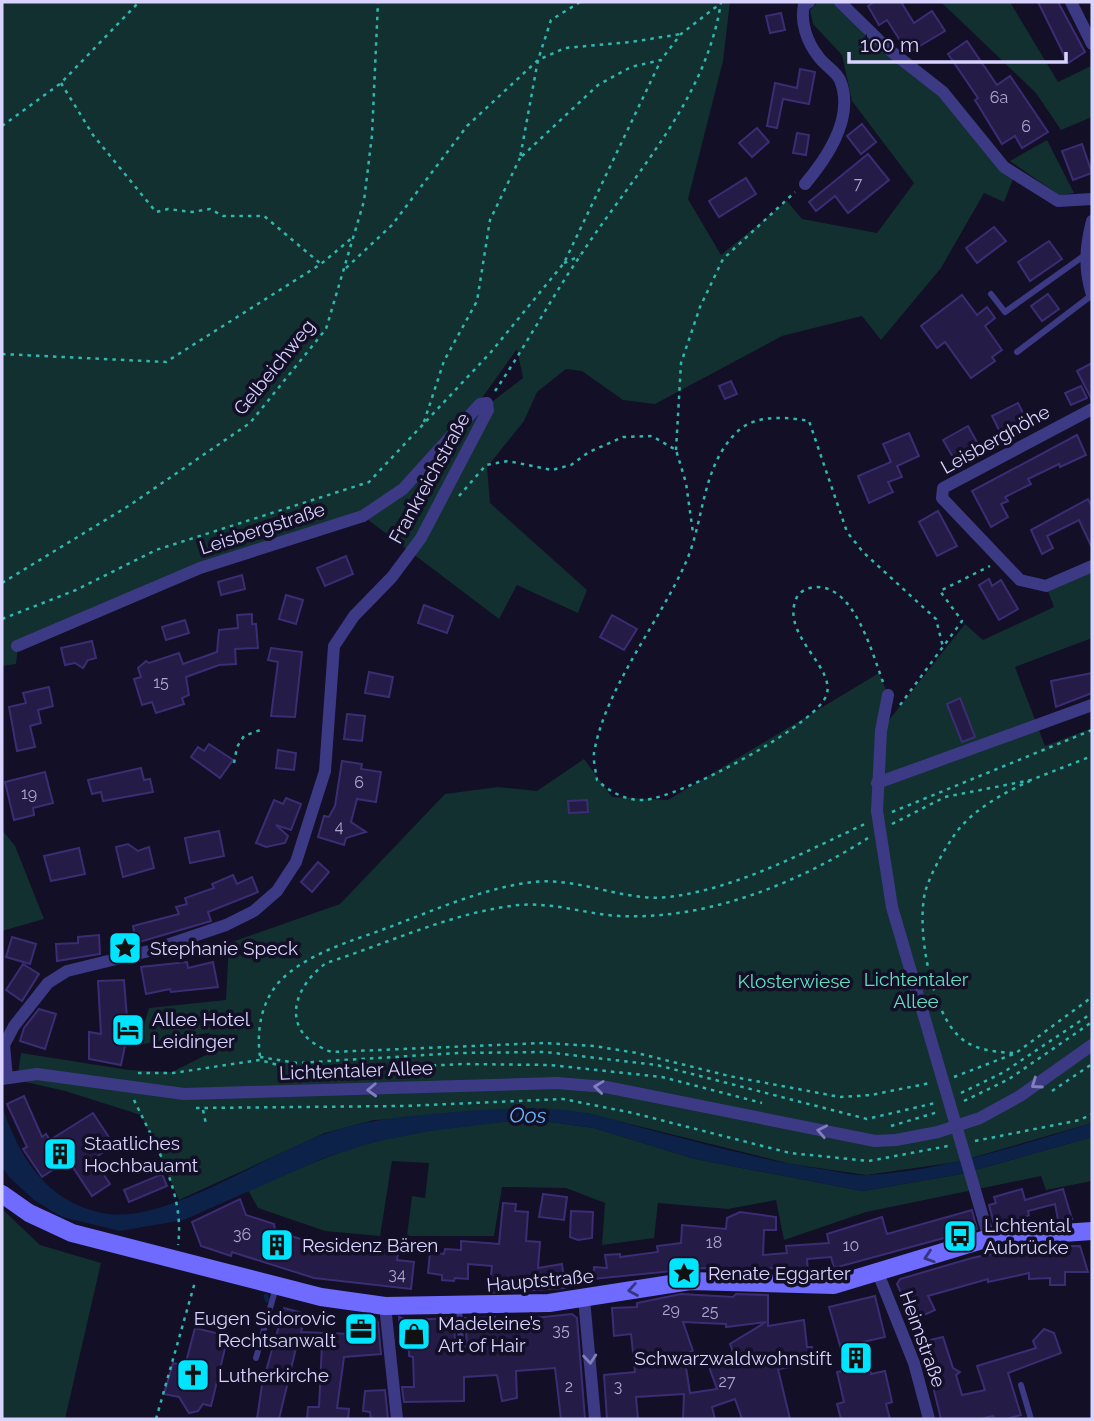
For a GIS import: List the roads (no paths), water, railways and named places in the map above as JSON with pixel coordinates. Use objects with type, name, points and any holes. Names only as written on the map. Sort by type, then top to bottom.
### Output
[{"type":"main road","name":"Hauptstraße","points":[[2,1194],[29,1213],[72,1233],[321,1297],[385,1306],[458,1307],[584,1299],[690,1281],[746,1280],[809,1286],[834,1285],[989,1238],[1092,1231]]},
{"type":"street","points":[[805,184],[829,156],[846,105],[840,78],[817,56],[801,20],[804,5],[809,2]]},
{"type":"street","points":[[840,2],[887,48],[943,92],[1003,167],[1058,201],[1092,200]]},
{"type":"street","points":[[1071,2],[1092,44]]},
{"type":"street","points":[[1092,221],[1085,271],[1092,295]]},
{"type":"street","name":"Frankreichstraße","points":[[4,1078],[4,1045],[14,1026],[48,983],[67,971],[149,951],[226,925],[254,911],[277,891],[296,862],[325,771],[334,646],[354,616],[392,577],[421,538],[488,410],[487,403]]},
{"type":"street","name":"Leisbergstraße","points":[[18,646],[200,568],[363,516],[403,489],[480,404],[487,403]]},
{"type":"street","name":"Leisberghöhe","points":[[1092,409],[939,487],[950,508],[1020,580],[1046,586],[1092,566]]},
{"type":"street","points":[[888,695],[881,731],[877,783],[878,825],[892,907],[952,1102],[989,1238]]},
{"type":"street","points":[[877,783],[1092,705]]},
{"type":"street","name":"Lichtentaler Allee","points":[[4,1078],[37,1074],[184,1094],[557,1083],[606,1087],[875,1142],[918,1137],[958,1126],[1010,1101],[1092,1045]]},
{"type":"street","name":"Heimstraße","points":[[878,1273],[914,1363],[929,1419]]},
{"type":"street","points":[[584,1299],[595,1419]]},
{"type":"street","points":[[385,1306],[397,1419]]},
{"type":"lane","points":[[991,294],[1005,312],[1086,254]]},
{"type":"lane","points":[[1017,352],[1092,295]]},
{"type":"lane","points":[[256,1358],[277,1285]]},
{"type":"lane","points":[[458,1307],[461,1345]]},
{"type":"lane","points":[[1021,1385],[1031,1419]]},
{"type":"water","name":"Oos","points":[[2,1106],[26,1159],[50,1187],[82,1207],[102,1213],[127,1214],[155,1209],[185,1199],[303,1143],[341,1129],[419,1115],[528,1108],[566,1110],[758,1157],[862,1175],[896,1173],[953,1163],[1092,1123],[1092,1137],[961,1174],[863,1191],[695,1159],[594,1128],[529,1119],[430,1131],[374,1142],[324,1158],[184,1220],[120,1231],[62,1217],[34,1200],[9,1177],[2,1167]]},
{"type":"waterway","points":[[266,1296],[267,1300]]},
{"type":"place","name":"Stephanie Speck","points":[[125,948]]},
{"type":"place","name":"Allee Hotel Leidinger","points":[[128,1030]]},
{"type":"place","name":"Staatliches Hochbauamt","points":[[60,1154]]},
{"type":"place","name":"Lichtental Aubrücke","points":[[960,1236]]},
{"type":"place","name":"Residenz Bären","points":[[277,1245]]},
{"type":"place","name":"Renate Eggarter","points":[[684,1273]]},
{"type":"place","name":"Eugen Sidorovic Rechtsanwalt","points":[[361,1329]]},
{"type":"place","name":"Madeleine’s Art of Hair","points":[[414,1334]]},
{"type":"place","name":"Schwarzwaldwohnstift","points":[[856,1358]]},
{"type":"place","name":"Lutherkirche","points":[[193,1375]]},
{"type":"park label","name":"Klosterwiese","points":[[794,981]]}]
